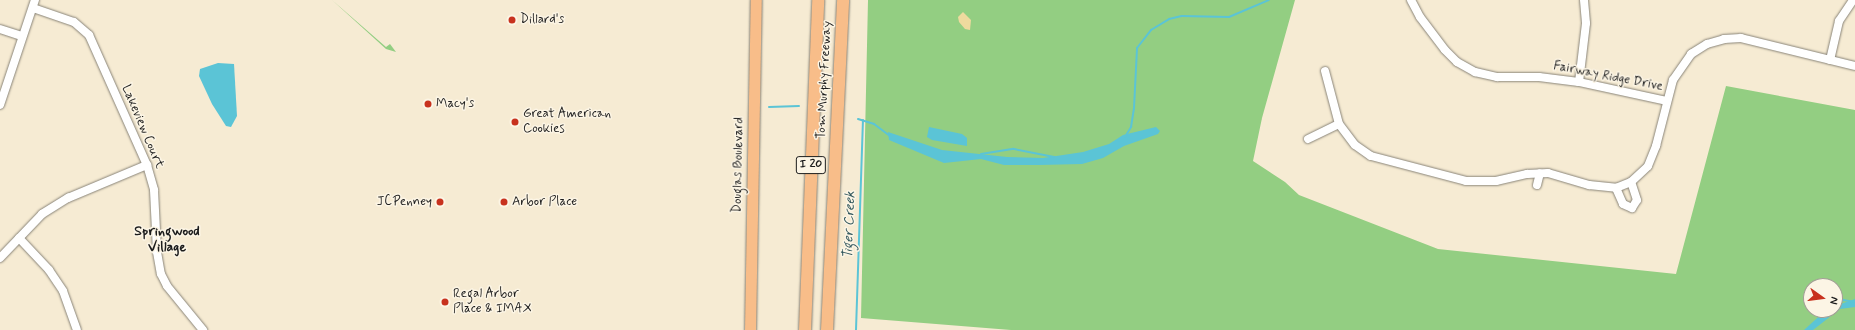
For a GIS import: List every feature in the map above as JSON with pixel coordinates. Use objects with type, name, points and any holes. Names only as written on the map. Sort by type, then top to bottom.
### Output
[{"type":"highway","name":"Tom Murphy Freeway","points":[[805,330],[818,0]]},
{"type":"highway","name":"Tom Murphy Freeway","points":[[827,330],[843,0]]},
{"type":"highway","points":[[832,207],[832,330]]},
{"type":"main road","name":"Douglas Boulevard","points":[[750,330],[756,0]]},
{"type":"street","name":"Fairway Ridge Drive","points":[[1411,0],[1420,17],[1445,50],[1471,70],[1496,77],[1534,77],[1579,82],[1667,101]]},
{"type":"street","points":[[1579,82],[1586,23],[1584,0]]},
{"type":"street","points":[[1830,60],[1841,17],[1853,0]]},
{"type":"street","points":[[0,105],[34,4]]},
{"type":"street","name":"Lakeview Court","points":[[34,4],[74,22],[89,35],[147,165],[154,190],[157,252],[162,274],[167,286],[203,330]]},
{"type":"street","points":[[0,29],[22,36]]},
{"type":"street","points":[[1325,71],[1339,124],[1355,145],[1371,156],[1436,175],[1486,182],[1540,173],[1555,174],[1590,185],[1616,188],[1631,182],[1651,161],[1673,80],[1684,62],[1699,48],[1717,41],[1741,38],[1855,66]]},
{"type":"street","points":[[1308,139],[1339,124]]},
{"type":"street","points":[[0,258],[42,214],[68,198],[147,165]]},
{"type":"street","points":[[1537,185],[1540,173]]},
{"type":"street","points":[[1616,188],[1623,204],[1632,208],[1637,200],[1631,182]]},
{"type":"street","points":[[19,238],[49,270],[63,291],[77,330]]},
{"type":"green space","points":[[332,0],[386,47],[390,44],[396,52],[386,49]]},
{"type":"green space","points":[[868,0],[1295,0],[1262,118],[1253,161],[1285,182],[1299,195],[1438,249],[1676,274],[1726,86],[1855,110],[1855,330],[1011,330],[861,318]]},
{"type":"sand","points":[[963,12],[971,20],[970,30],[965,29],[959,22],[958,17]]},
{"type":"water","points":[[218,63],[234,64],[237,116],[231,127],[226,126],[212,104],[199,76],[200,69]]},
{"type":"water","points":[[929,127],[962,134],[967,138],[967,146],[932,140],[927,137]]},
{"type":"water","points":[[1156,127],[1160,131],[1158,134],[1124,146],[1103,158],[1082,164],[1039,165],[1004,165],[981,159],[944,163],[889,140],[888,132],[942,150],[1007,157],[1043,158],[1083,152],[1109,144],[1123,135]]},
{"type":"water","points":[[1855,299],[1855,307],[1843,309],[1843,303]]},
{"type":"water","points":[[1817,318],[1828,318],[1813,330],[1804,330]]},
{"type":"waterway","points":[[1125,137],[1131,127],[1134,108],[1137,48],[1151,30],[1169,19],[1182,16],[1229,17],[1269,0]]},
{"type":"waterway","points":[[769,107],[799,106]]},
{"type":"waterway","points":[[858,119],[874,124],[890,136]]},
{"type":"waterway","name":"Tiger Creek","points":[[856,330],[863,120]]},
{"type":"waterway","points":[[981,154],[1014,149],[1054,157]]},
{"type":"waterway","name":"Tiger Creek","points":[[1843,300],[1855,302]]},
{"type":"place","name":"Dillard's","points":[[512,20]]},
{"type":"place","name":"Macy's","points":[[428,104]]},
{"type":"place","name":"Great American Cookies","points":[[515,122]]},
{"type":"place","name":"JCPenney","points":[[440,202]]},
{"type":"place","name":"Arbor Place","points":[[504,202]]},
{"type":"place","name":"Regal Arbor Place & IMAX","points":[[445,302]]},
{"type":"district","name":"Springwood Village","points":[[167,240]]}]
